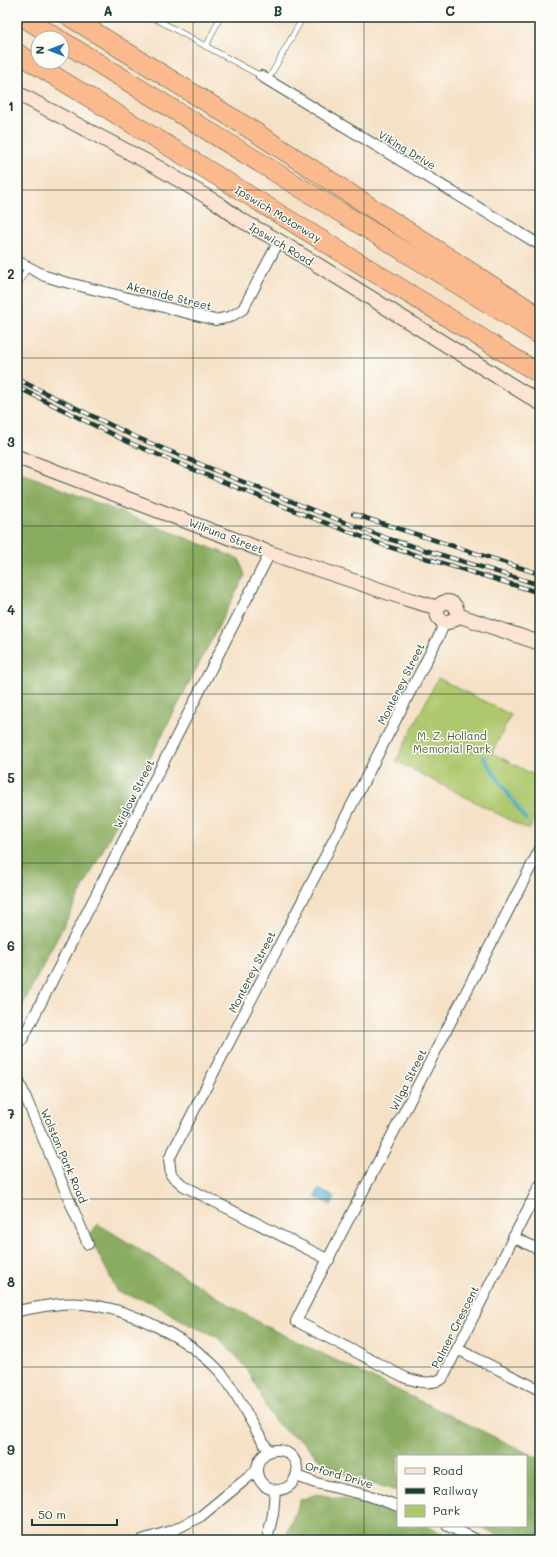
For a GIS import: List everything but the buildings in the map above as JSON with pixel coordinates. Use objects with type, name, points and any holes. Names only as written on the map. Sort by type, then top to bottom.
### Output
[{"type":"highway","points":[[23,17],[44,30]]},
{"type":"highway","points":[[70,17],[256,132],[540,317]]},
{"type":"highway","points":[[70,46],[540,335]]},
{"type":"highway","name":"Ipswich Motorway","points":[[17,53],[540,374]]},
{"type":"main road","name":"Ipswich Road","points":[[17,92],[157,167],[219,204],[239,219],[279,241],[540,402]]},
{"type":"main road","name":"Wilruna Street","points":[[17,457],[270,553],[407,599],[438,608],[445,602],[451,602],[457,608],[451,618]]},
{"type":"main road","points":[[451,618],[540,643]]},
{"type":"street","name":"Viking Drive","points":[[264,78],[540,246]]},
{"type":"street","name":"Akenside Street","points":[[17,261],[45,276],[60,281],[205,318],[222,319],[230,317],[243,309],[279,241]]},
{"type":"street","name":"Wiglow Street","points":[[17,1044],[21,1042],[270,553]]},
{"type":"street","name":"Monterey Street","points":[[329,1260],[184,1186],[171,1175],[169,1159],[439,636],[451,618]]},
{"type":"street","name":"Wilga Street","points":[[296,1321],[329,1260],[540,849]]},
{"type":"street","name":"Wolston Park Road","points":[[17,1077],[88,1244]]},
{"type":"street","name":"Palmer Crescent","points":[[296,1321],[406,1378],[420,1382],[433,1383],[442,1379],[540,1185]]},
{"type":"street","points":[[513,1238],[540,1250]]},
{"type":"street","points":[[17,1311],[54,1305],[83,1304],[115,1310],[141,1319],[161,1329],[183,1342],[221,1374],[234,1391],[269,1452]]},
{"type":"street","points":[[457,1349],[540,1390]]},
{"type":"street","points":[[280,1451],[290,1455],[296,1465],[296,1476],[294,1481],[286,1488],[275,1490],[264,1486],[258,1476],[257,1470],[260,1459],[269,1452],[280,1451]]},
{"type":"street","points":[[142,1540],[174,1530],[201,1516],[257,1470]]},
{"type":"street","name":"Orford Drive","points":[[296,1476],[316,1483],[370,1496],[397,1506]]},
{"type":"street","points":[[267,1540],[273,1514],[275,1490]]},
{"type":"street","points":[[450,1527],[477,1540]]},
{"type":"lane","points":[[152,17],[264,78],[303,17]]},
{"type":"lane","points":[[206,47],[220,17]]},
{"type":"lane","points":[[17,286],[28,267]]},
{"type":"green space","points":[[17,471],[239,559],[245,575],[17,1016]]},
{"type":"green space","name":"M. Z. Holland Memorial Park","points":[[438,678],[511,715],[492,753],[540,778],[540,809],[529,830],[396,761]]},
{"type":"green space","points":[[98,1224],[263,1325],[540,1459],[540,1540],[509,1540],[480,1527],[527,1527],[527,1455],[397,1455],[397,1491],[353,1478],[330,1467],[315,1455],[304,1442],[285,1431],[274,1420],[251,1375],[238,1358],[219,1338],[190,1325],[150,1302],[118,1292],[89,1236]]},
{"type":"green space","points":[[317,1494],[366,1504],[397,1515],[397,1527],[429,1527],[456,1540],[284,1540],[300,1500]]},
{"type":"water","points":[[318,1189],[335,1197],[331,1205],[315,1197]]},
{"type":"waterway","points":[[483,757],[526,820]]},
{"type":"railway","points":[[17,379],[131,435],[315,511],[389,539],[540,585]]},
{"type":"railway","points":[[17,387],[128,442],[313,518],[386,546],[540,593]]},
{"type":"railway","points":[[353,514],[540,574]]}]
